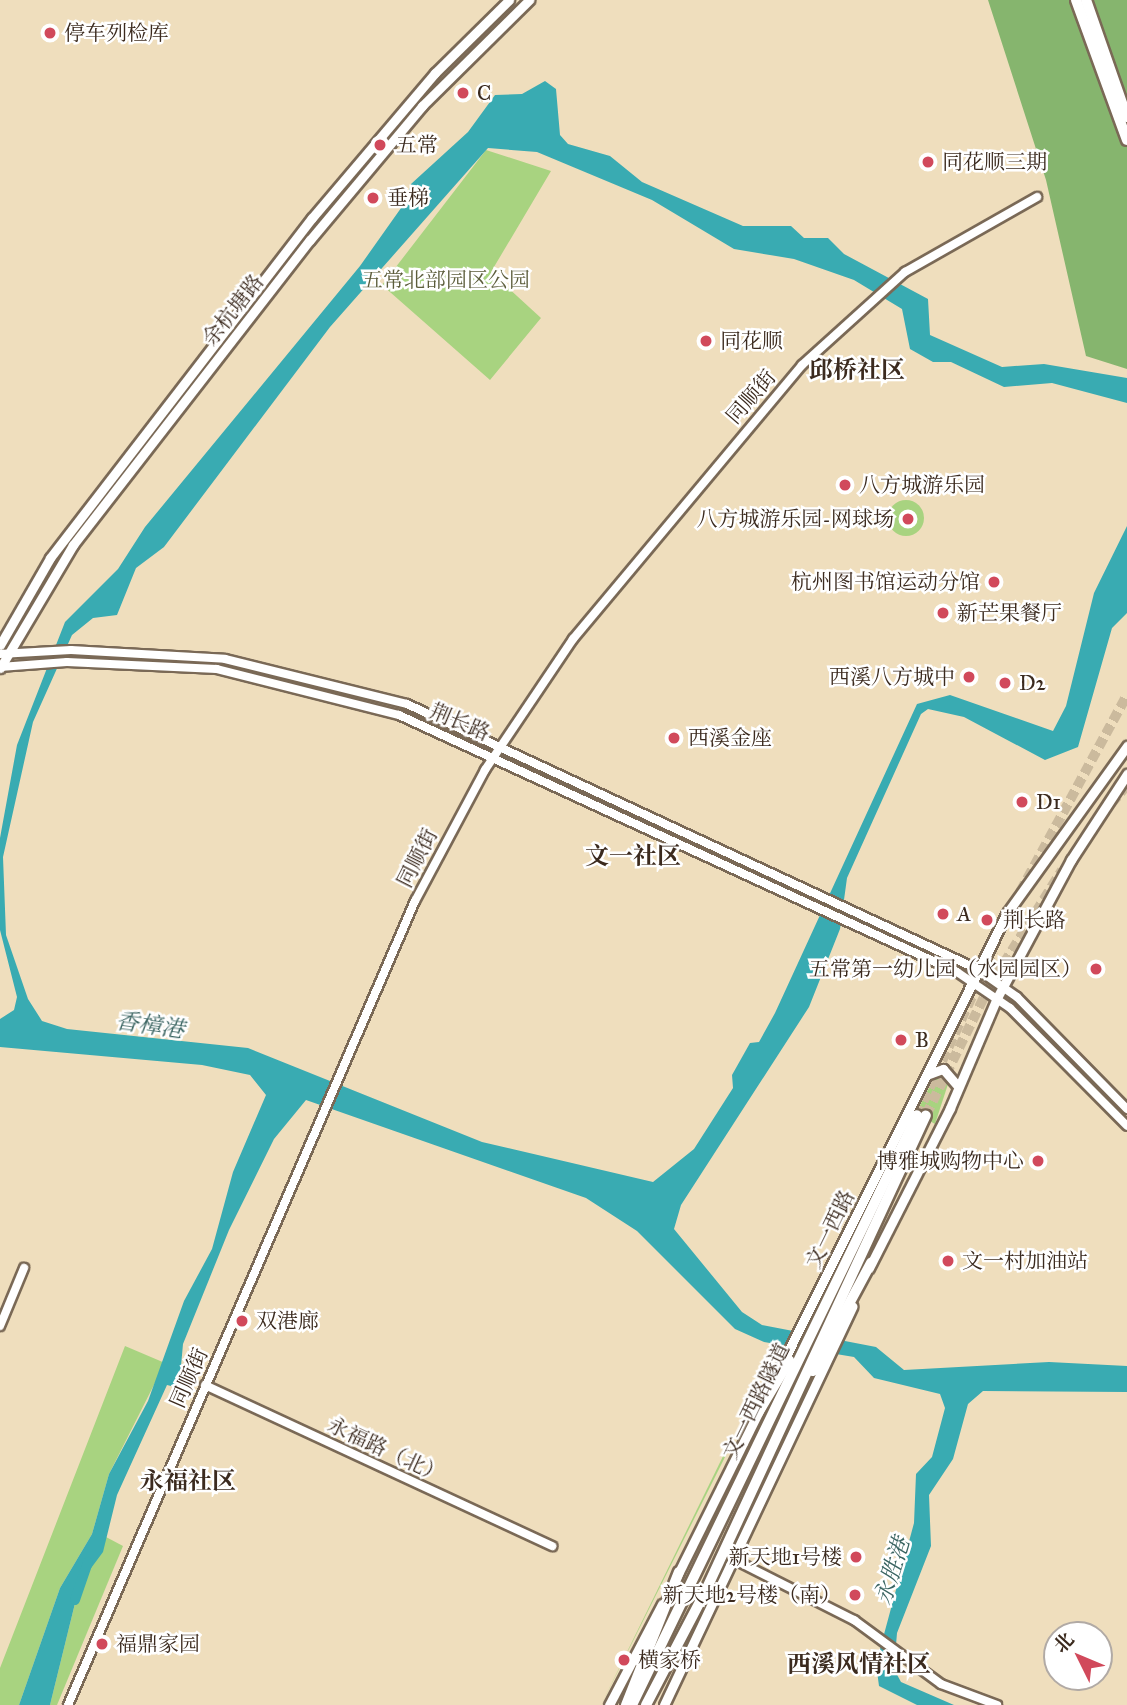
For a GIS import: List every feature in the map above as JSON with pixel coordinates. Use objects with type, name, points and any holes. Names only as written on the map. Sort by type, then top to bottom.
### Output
[{"type":"highway","points":[[1076,0],[1127,140]]},
{"type":"highway","points":[[1086,0],[1127,117]]},
{"type":"highway","name":"文一西路隧道","points":[[632,1705],[795,1352],[820,1328],[921,1115],[827,1299],[820,1328],[819,1364],[781,1432],[646,1705]]},
{"type":"highway","points":[[820,1328],[871,1263]]},
{"type":"highway","points":[[758,1413],[795,1352]]},
{"type":"highway","points":[[626,1705],[679,1572]]},
{"type":"highway","points":[[652,1705],[665,1667]]},
{"type":"main road","name":"余杭塘路","points":[[0,645],[50,558],[300,233],[435,73],[509,0]]},
{"type":"main road","name":"余杭塘路","points":[[0,668],[3,654],[72,545],[310,240],[422,106],[529,0]]},
{"type":"main road","name":"文一西路","points":[[664,1705],[733,1559],[819,1364],[820,1328],[927,1076],[977,969],[1033,870],[1127,746]]},
{"type":"main road","points":[[871,1263],[997,998],[1071,860],[1127,774]]},
{"type":"main road","points":[[927,1076],[943,1069],[957,1084]]},
{"type":"main road","points":[[609,1705],[758,1413]]},
{"type":"street","name":"同顺街","points":[[68,1705],[415,901],[502,745],[573,639],[802,365],[875,296],[905,272],[1037,197]]},
{"type":"street","name":"荆长路","points":[[3,654],[71,650],[225,659],[304,674],[407,704],[502,745],[977,969]]},
{"type":"street","name":"荆长路","points":[[0,668],[67,662],[217,669],[296,684],[399,715],[495,756],[813,903],[972,981]]},
{"type":"street","points":[[1113,764],[1127,738]]},
{"type":"street","points":[[977,969],[1004,986],[1127,1109]]},
{"type":"street","points":[[972,981],[997,998],[1127,1126]]},
{"type":"street","points":[[0,1326],[24,1268]]},
{"type":"street","name":"永福路（北）","points":[[205,1385],[552,1546]]},
{"type":"street","points":[[733,1559],[876,1635],[941,1684],[997,1705]]},
{"type":"green space","points":[[988,0],[1127,0],[1127,369],[1086,356],[1046,180]]},
{"type":"green space","name":"五常北部园区公园","points":[[486,150],[551,171],[491,272],[541,318],[490,380],[382,285]]},
{"type":"green space","points":[[906,500],[918,506],[924,518],[918,530],[906,536],[894,530],[888,518],[894,506]]},
{"type":"green space","points":[[937,1072],[950,1078],[935,1124],[916,1113]]},
{"type":"green space","points":[[125,1346],[165,1363],[109,1474],[92,1534],[60,1588],[19,1705],[0,1705],[0,1668]]},
{"type":"green space","points":[[730,1442],[732,1443],[601,1705]]},
{"type":"green space","points":[[106,1537],[123,1546],[57,1705],[50,1705],[80,1583]]},
{"type":"water","points":[[545,81],[556,89],[560,135],[568,144],[610,156],[642,182],[743,226],[791,226],[804,238],[828,238],[844,254],[928,299],[930,335],[1002,367],[1044,364],[1127,378],[1127,403],[1052,383],[1004,387],[951,362],[933,362],[910,349],[902,309],[854,280],[794,259],[734,249],[652,200],[537,152],[488,148],[330,327],[164,547],[136,568],[117,615],[93,618],[72,635],[33,722],[3,857],[6,935],[28,999],[42,1021],[67,1029],[248,1048],[482,1142],[653,1182],[694,1149],[733,1088],[732,1075],[750,1043],[759,1042],[775,1013],[917,704],[950,695],[1053,731],[1066,706],[1094,593],[1127,526],[1127,613],[1112,628],[1078,747],[1045,760],[964,717],[928,709],[921,714],[847,878],[840,929],[809,1007],[681,1205],[674,1229],[742,1312],[762,1325],[876,1347],[904,1370],[1049,1362],[1127,1366],[1127,1392],[983,1391],[968,1404],[953,1459],[929,1495],[931,1546],[897,1633],[894,1669],[901,1682],[954,1705],[917,1705],[879,1686],[876,1664],[914,1523],[916,1474],[932,1457],[945,1408],[940,1394],[874,1378],[854,1357],[764,1342],[735,1329],[637,1231],[586,1198],[306,1100],[274,1139],[229,1230],[183,1344],[181,1366],[194,1372],[187,1390],[167,1385],[117,1495],[103,1552],[80,1583],[50,1705],[19,1705],[60,1588],[92,1534],[109,1474],[148,1401],[184,1301],[212,1249],[233,1172],[266,1095],[250,1075],[202,1065],[0,1047],[0,1019],[14,1010],[17,997],[0,930],[0,838],[17,745],[65,622],[118,569],[145,527],[360,266],[406,201],[411,184],[468,132],[495,95],[522,94]]},
{"type":"waterway","points":[[75,1600],[88,1562]]},
{"type":"tunnel","points":[[1020,892],[1127,695]]},
{"type":"tunnel","points":[[1111,804],[1127,785]]},
{"type":"tunnel","points":[[926,1115],[988,989],[1062,870]]},
{"type":"tunnel","points":[[917,1115],[993,951]]},
{"type":"place","name":"停车列检库","points":[[50,33]]},
{"type":"place","name":"C","points":[[463,93]]},
{"type":"place","name":"五常","points":[[380,145]]},
{"type":"place","name":"同花顺三期","points":[[928,162]]},
{"type":"place","name":"垂梯","points":[[373,198]]},
{"type":"place","name":"同花顺","points":[[706,341]]},
{"type":"place","name":"八方城游乐园","points":[[845,485]]},
{"type":"place","name":"八方城游乐园-网球场","points":[[908,519]]},
{"type":"place","name":"杭州图书馆运动分馆","points":[[994,582]]},
{"type":"place","name":"新芒果餐厅","points":[[943,613]]},
{"type":"place","name":"西溪八方城中","points":[[969,677]]},
{"type":"place","name":"D2","points":[[1005,683]]},
{"type":"place","name":"西溪金座","points":[[674,738]]},
{"type":"place","name":"D1","points":[[1022,802]]},
{"type":"place","name":"A","points":[[943,914]]},
{"type":"place","name":"荆长路","points":[[987,920]]},
{"type":"place","name":"五常第一幼儿园（水园园区）","points":[[1096,969]]},
{"type":"place","name":"B","points":[[901,1040]]},
{"type":"place","name":"博雅城购物中心","points":[[1038,1161]]},
{"type":"place","name":"文一村加油站","points":[[948,1261]]},
{"type":"place","name":"双港廊","points":[[242,1321]]},
{"type":"place","name":"新天地1号楼","points":[[856,1557]]},
{"type":"place","name":"新天地2号楼（南）","points":[[855,1595]]},
{"type":"place","name":"福鼎家园","points":[[102,1644]]},
{"type":"place","name":"横家桥","points":[[624,1660]]},
{"type":"district","name":"邱桥社区","points":[[857,371]]},
{"type":"district","name":"文一社区","points":[[633,857]]},
{"type":"district","name":"永福社区","points":[[188,1482]]},
{"type":"district","name":"西溪风情社区","points":[[859,1665]]},
{"type":"water label","name":"香樟港","points":[[150,1025]]},
{"type":"water label","name":"永胜港","points":[[892,1571]]}]
